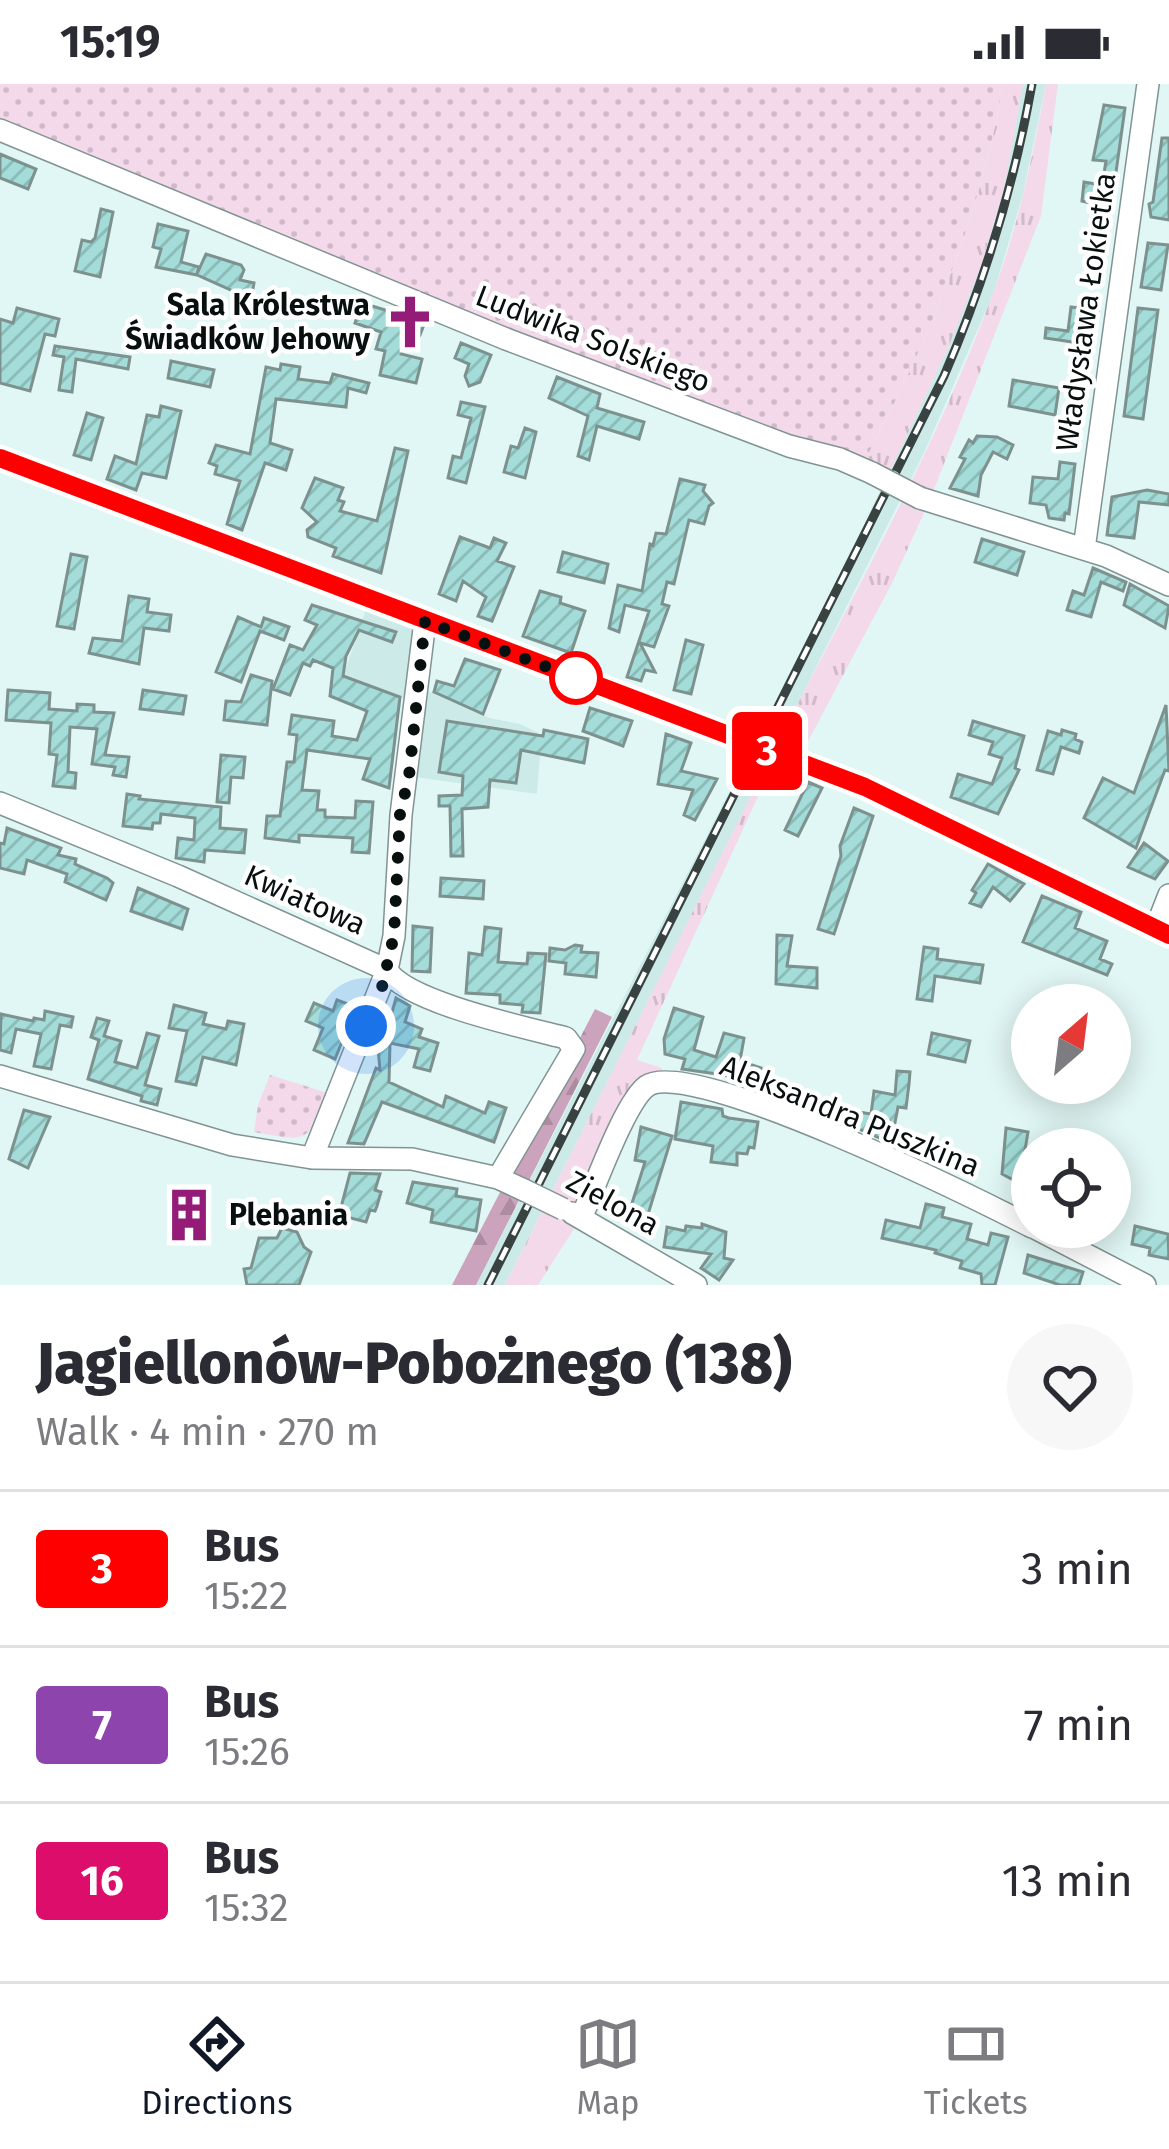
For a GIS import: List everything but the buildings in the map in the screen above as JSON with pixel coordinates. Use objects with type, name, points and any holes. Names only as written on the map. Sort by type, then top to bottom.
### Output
[{"type":"street","name":"Władysława Łokietka","points":[[1084,549],[1148,84]]},
{"type":"street","name":"Ludwika Solskiego","points":[[0,130],[509,340],[789,446],[840,458],[920,498],[1084,549],[1169,585]]},
{"type":"street","points":[[0,458],[865,787],[1162,932],[1169,896]]},
{"type":"street","points":[[312,1158],[387,970],[394,935],[400,814],[409,776],[425,621]]},
{"type":"street","name":"Kwiatowa","points":[[0,803],[387,970],[397,985],[484,1017],[566,1038],[574,1048],[498,1178]]},
{"type":"street","name":"Zielona","points":[[0,1076],[232,1145],[312,1158],[384,1156],[498,1178],[572,1213],[696,1285]]},
{"type":"street","name":"Aleksandra Puszkina","points":[[572,1213],[634,1100],[649,1084],[668,1079],[800,1121],[1011,1217]]},
{"type":"street","name":"Aleksandra Puszkina","points":[[1073,1248],[1145,1285]]},
{"type":"shaded area","points":[[1023,84],[1046,84],[1023,194],[994,292],[924,453],[505,1285],[476,1285],[831,594],[948,348],[995,222]]},
{"type":"shaded area","points":[[369,601],[425,621],[419,688],[489,718],[537,732],[541,742],[537,794],[408,776],[417,703],[343,676]]},
{"type":"green space","points":[[0,84],[1003,84],[981,183],[949,279],[864,462],[846,461],[0,130]]},
{"type":"green space","points":[[1003,84],[1023,84],[1004,189],[981,266],[948,348],[888,475],[864,462],[949,279],[981,183]]},
{"type":"green space","points":[[1046,84],[1058,84],[1041,216],[929,502],[804,749],[779,740],[892,521],[970,353],[1017,218]]},
{"type":"green space","points":[[767,764],[772,766],[637,1060],[662,1068],[663,1080],[649,1084],[581,1218],[538,1285],[505,1285]]},
{"type":"green space","points":[[595,1009],[612,1017],[476,1285],[452,1285]]},
{"type":"green space","points":[[270,1075],[328,1093],[315,1122],[303,1135],[254,1132]]},
{"type":"railway","points":[[488,1285],[944,376],[997,232],[1032,84]]},
{"type":"bus line","name":"3","points":[[0,458],[865,787],[1169,935]]},
{"type":"place","name":"Sala Królestwa Świadków Jehowy","points":[[410,322]]},
{"type":"place","name":"Plebania","points":[[189,1215]]},
{"type":"route","points":[[366,1026],[382,987],[394,935],[400,814],[409,776],[425,621],[576,678]]}]
